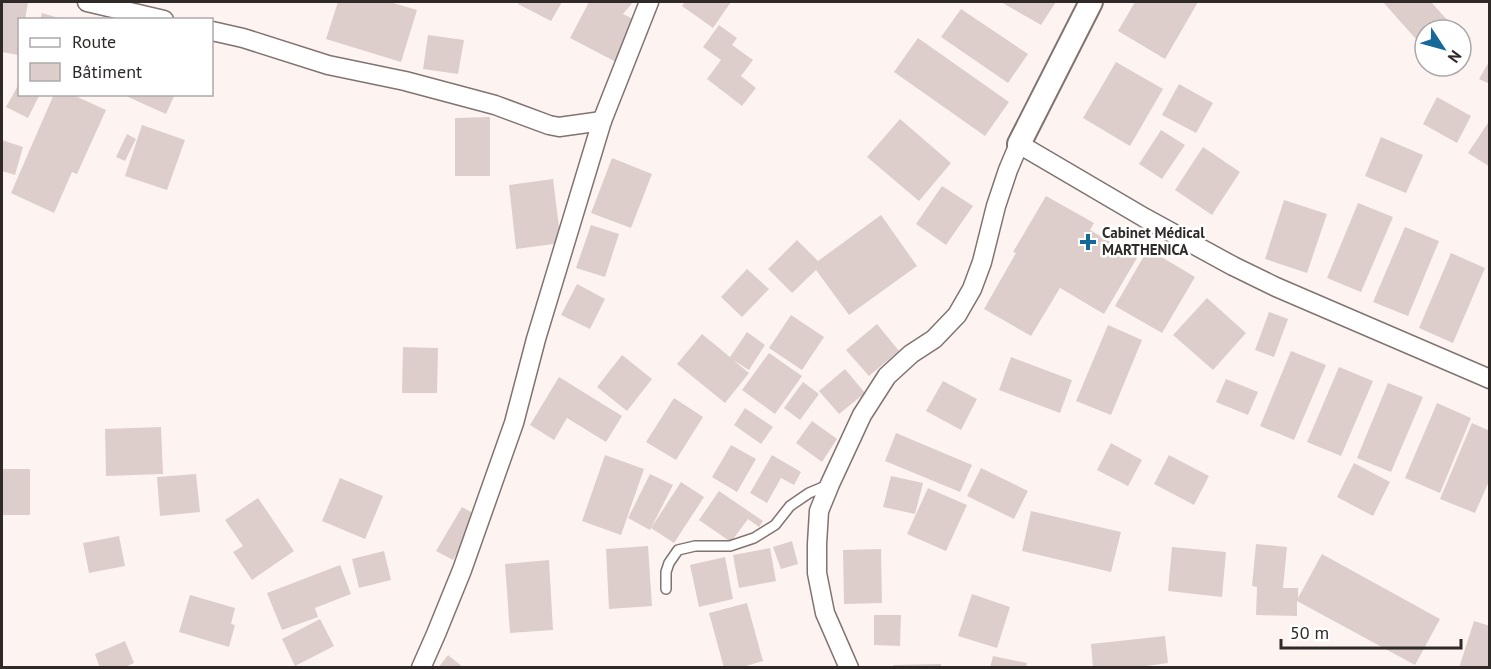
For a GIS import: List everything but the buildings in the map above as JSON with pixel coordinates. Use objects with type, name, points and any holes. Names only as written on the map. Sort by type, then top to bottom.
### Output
[{"type":"street","points":[[87,2],[155,18]]},
{"type":"street","points":[[421,668],[462,570],[514,423],[602,121],[649,2]]},
{"type":"street","points":[[849,668],[825,613],[817,573],[819,511],[862,415],[886,376],[911,354],[934,339],[957,315],[972,289],[1008,170],[1091,2]]},
{"type":"street","points":[[213,31],[243,38],[328,65],[405,81],[495,105],[549,125],[559,127],[602,121]]},
{"type":"street","points":[[1019,144],[1233,266],[1276,287],[1490,379]]},
{"type":"lane","points":[[666,589],[666,572],[678,550],[695,546],[730,546],[754,538],[775,525],[790,507],[809,493],[830,484]]},
{"type":"place","name":"Cabinet Médical MARTHENICA","points":[[1088,242]]}]
